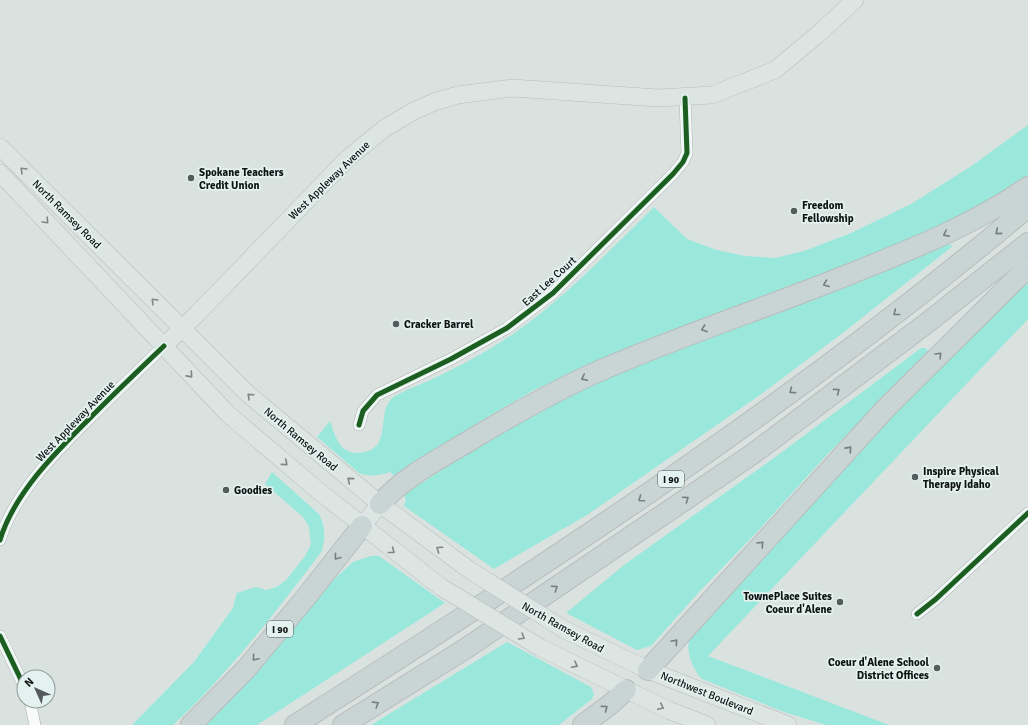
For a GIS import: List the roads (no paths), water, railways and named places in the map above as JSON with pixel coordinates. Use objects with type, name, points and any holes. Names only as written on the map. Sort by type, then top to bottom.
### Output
[{"type":"highway","points":[[380,504],[390,492],[432,464],[552,394],[639,355],[823,285],[937,238],[978,217],[1028,187]]},
{"type":"highway","name":"I 90","points":[[295,725],[586,537],[728,439],[959,265],[1028,207]]},
{"type":"highway","name":"I 90","points":[[343,725],[465,649],[754,454],[927,323],[1028,243]]},
{"type":"highway","points":[[648,670],[886,408],[1028,267]]},
{"type":"highway","name":"I 90","points":[[191,725],[246,669],[307,596],[362,526]]},
{"type":"highway","points":[[583,725],[612,703],[626,690]]},
{"type":"main road","name":"West Appleway Avenue","points":[[164,346],[348,158],[385,128],[412,112],[434,102],[486,90],[512,88],[658,98],[685,98],[712,95],[775,70],[816,36],[855,0]]},
{"type":"main road","name":"North Ramsey Road","points":[[0,147],[248,394],[380,504],[471,572],[565,630],[648,670]]},
{"type":"main road","name":"North Ramsey Road","points":[[0,173],[228,414],[362,526],[441,587],[540,648],[626,690]]},
{"type":"main road","points":[[362,526],[380,504]]},
{"type":"main road","points":[[648,670],[626,690],[668,710],[707,725]]},
{"type":"main road","name":"Northwest Boulevard","points":[[648,670],[788,725]]},
{"type":"street","name":"East Lee Court","points":[[360,425],[364,411],[376,395],[479,344],[506,328],[553,293],[673,174],[683,162],[687,153],[685,98]]},
{"type":"street","name":"West Appleway Avenue","points":[[0,540],[4,526],[43,466],[70,437],[164,346]]},
{"type":"street","points":[[917,614],[936,599],[1028,513]]},
{"type":"street","points":[[0,636],[16,669]]},
{"type":"street","points":[[32,709],[35,725]]},
{"type":"place","name":"Spokane Teachers Credit Union","points":[[191,178]]},
{"type":"place","name":"Freedom Fellowship","points":[[794,211]]},
{"type":"place","name":"Cracker Barrel","points":[[396,324]]},
{"type":"place","name":"Inspire Physical Therapy Idaho","points":[[915,477]]},
{"type":"place","name":"Goodies","points":[[226,490]]},
{"type":"place","name":"TownePlace Suites Coeur d'Alene","points":[[840,602]]},
{"type":"place","name":"Coeur d'Alene School District Offices","points":[[937,668]]}]
